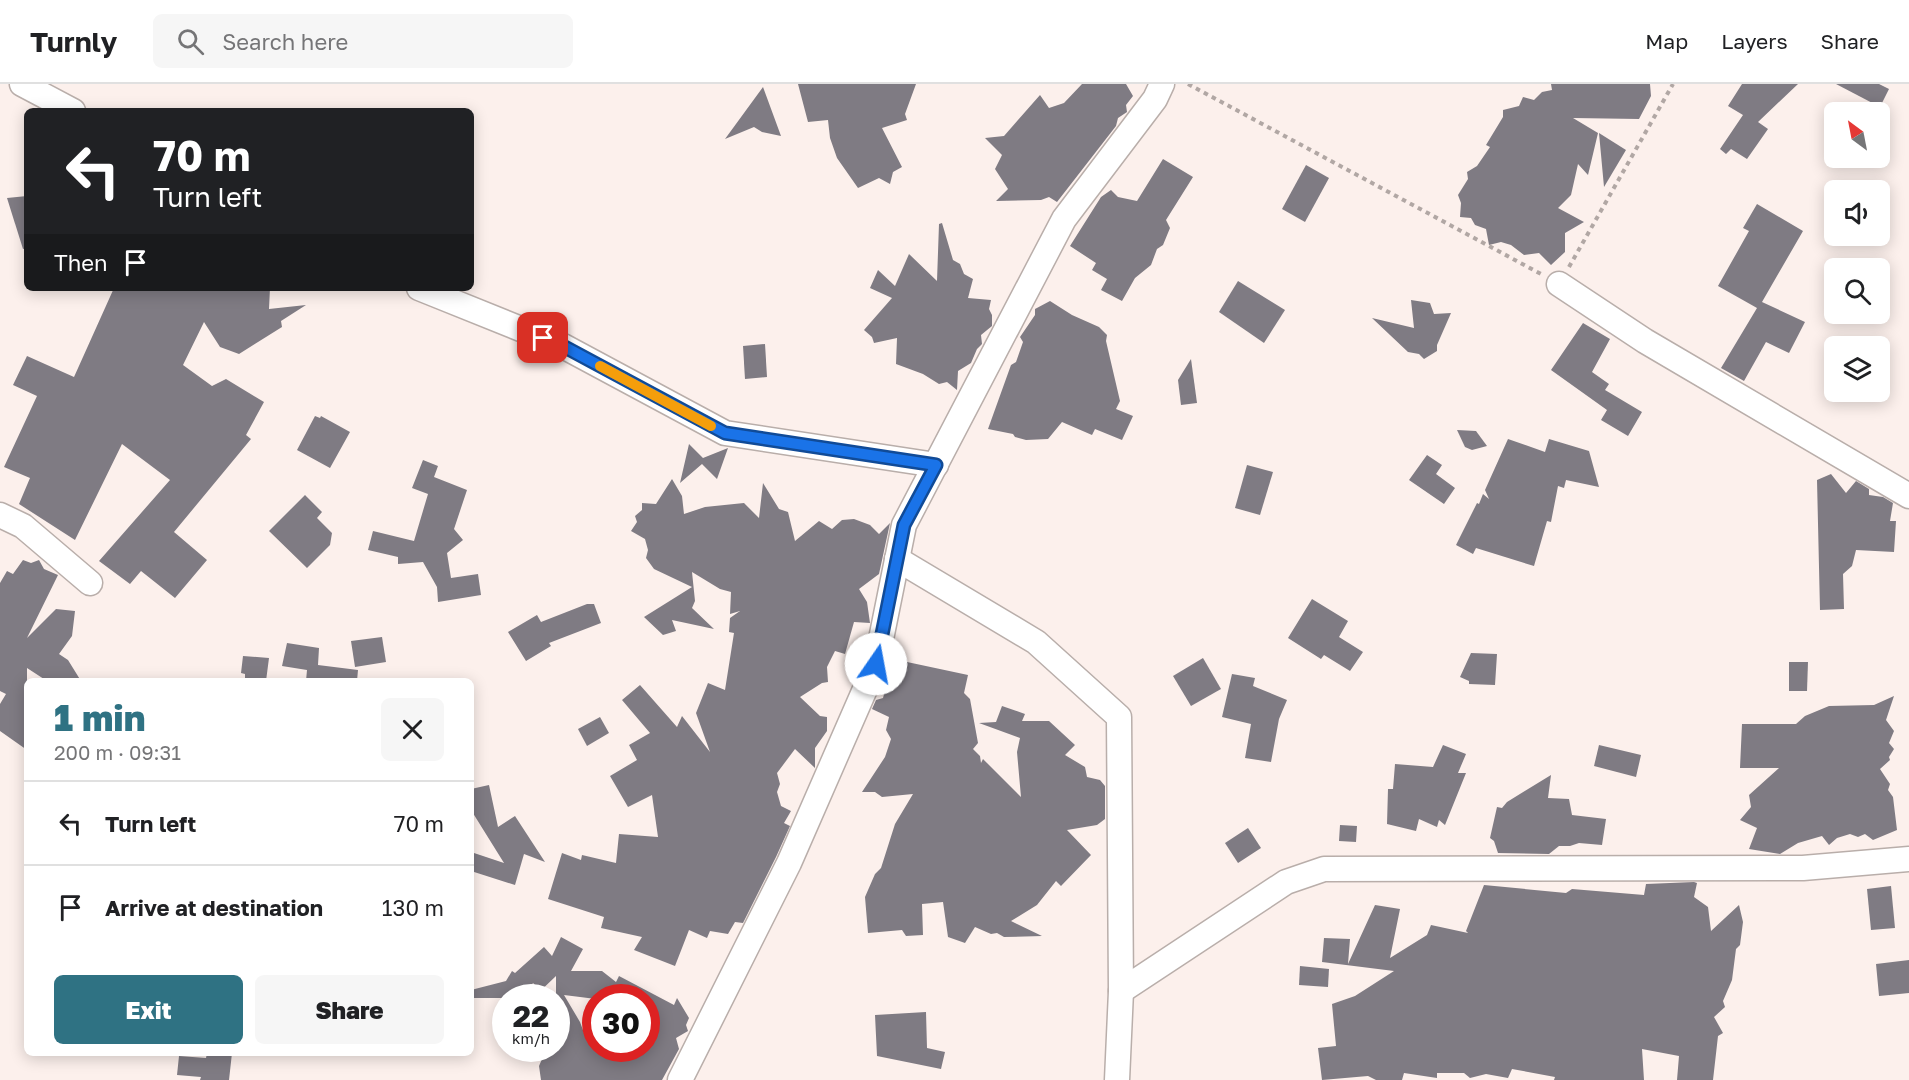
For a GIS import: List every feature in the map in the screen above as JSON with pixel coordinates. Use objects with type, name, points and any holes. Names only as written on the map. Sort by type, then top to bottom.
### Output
[{"type":"street","points":[[22,84],[67,108]]},
{"type":"street","points":[[681,1080],[789,863],[876,664],[904,525],[1064,219],[1155,99],[1162,84]]},
{"type":"street","points":[[1559,284],[1645,341],[1909,496]]},
{"type":"street","points":[[426,291],[563,346],[725,433],[936,465]]},
{"type":"street","points":[[0,515],[23,526],[90,583]]},
{"type":"street","points":[[897,559],[1036,642],[1119,717],[1121,991],[1117,1080]]},
{"type":"street","points":[[1121,991],[1286,882],[1324,869],[1803,868],[1909,859]]},
{"type":"path","points":[[1188,84],[1559,284],[1672,84]]},
{"type":"building","points":[[798,84],[916,84],[905,114],[907,120],[882,128],[902,167],[893,172],[890,184],[879,178],[858,188],[837,158],[830,138],[828,120],[808,122]]},
{"type":"building","points":[[1082,84],[1126,84],[1133,96],[1126,105],[1127,112],[1118,118],[1116,126],[1057,202],[1049,197],[1041,200],[996,201],[1008,189],[995,169],[1002,155],[985,138],[1004,136],[1040,95],[1049,108],[1064,103]]},
{"type":"building","points":[[1551,84],[1650,84],[1651,96],[1639,119],[1573,118],[1598,133],[1588,175],[1578,164],[1571,195],[1558,208],[1584,222],[1565,233],[1565,252],[1551,265],[1539,253],[1524,255],[1511,245],[1501,242],[1489,245],[1486,229],[1475,225],[1471,218],[1460,217],[1461,203],[1458,195],[1468,179],[1467,172],[1477,166],[1490,147],[1486,145],[1503,117],[1503,110],[1519,106],[1523,97],[1534,100],[1542,92],[1552,90]]},
{"type":"building","points":[[1742,84],[1798,84],[1758,122],[1768,129],[1747,159],[1731,149],[1726,154],[1720,149],[1743,115],[1728,106]]},
{"type":"building","points":[[1836,84],[1879,84],[1889,89],[1882,102],[1870,102]]},
{"type":"building","points":[[763,87],[781,136],[762,132],[754,127],[725,139]]},
{"type":"building","points":[[1599,133],[1626,150],[1604,187]]},
{"type":"building","points":[[1163,159],[1193,177],[1166,220],[1170,228],[1163,245],[1157,249],[1151,265],[1135,278],[1122,301],[1101,290],[1107,279],[1092,270],[1096,263],[1070,246],[1101,197],[1111,190],[1118,197],[1137,201]]},
{"type":"building","points":[[1306,165],[1329,178],[1305,222],[1282,209]]},
{"type":"building","points":[[24,196],[24,249],[23,249],[7,198]]},
{"type":"building","points":[[1757,204],[1803,231],[1762,302],[1805,322],[1789,353],[1766,342],[1744,381],[1721,368],[1757,308],[1718,286],[1749,231],[1743,228]]},
{"type":"building","points":[[942,223],[953,260],[960,264],[964,274],[973,279],[968,298],[991,300],[989,309],[992,315],[992,326],[981,335],[982,344],[977,349],[971,363],[958,371],[957,390],[947,382],[939,384],[923,374],[896,364],[897,338],[874,343],[872,337],[864,330],[892,298],[870,288],[878,270],[895,286],[909,254],[937,281],[939,224]]},
{"type":"building","points":[[1238,281],[1285,310],[1264,343],[1219,312]]},
{"type":"building","points":[[113,291],[270,291],[269,309],[306,305],[281,321],[282,327],[239,354],[220,347],[204,322],[183,365],[212,386],[226,379],[264,402],[246,435],[251,439],[174,532],[207,560],[175,598],[141,571],[130,584],[99,561],[170,480],[122,444],[75,540],[19,504],[30,478],[4,467],[37,396],[13,385],[27,356],[74,377]]},
{"type":"building","points":[[1411,300],[1430,303],[1434,314],[1451,313],[1437,345],[1437,351],[1424,359],[1419,354],[1408,352],[1372,318],[1414,328]]},
{"type":"building","points":[[1050,301],[1072,315],[1099,327],[1107,335],[1106,341],[1120,401],[1116,409],[1133,416],[1122,440],[1095,429],[1092,435],[1062,422],[1048,439],[1026,440],[1015,437],[1013,434],[988,429],[1011,365],[1016,362],[1023,342],[1020,337],[1035,315],[1035,309]]},
{"type":"building","points":[[1583,323],[1610,339],[1592,372],[1609,384],[1605,390],[1642,412],[1628,436],[1601,420],[1607,410],[1551,370]]},
{"type":"building","points":[[765,344],[767,377],[745,379],[743,346]]},
{"type":"building","points":[[1191,359],[1197,403],[1181,405],[1178,380]]},
{"type":"building","points":[[315,416],[320,418],[321,416],[350,432],[330,468],[297,450]]},
{"type":"building","points":[[1457,430],[1476,431],[1487,446],[1472,450],[1465,447]]},
{"type":"building","points":[[1508,439],[1545,452],[1549,439],[1589,451],[1599,487],[1566,480],[1564,488],[1558,486],[1551,522],[1547,521],[1534,566],[1476,548],[1473,554],[1456,545],[1483,494],[1489,499],[1485,490]]},
{"type":"building","points":[[689,444],[703,458],[728,448],[717,479],[702,464],[680,483]]},
{"type":"building","points":[[1427,455],[1442,465],[1436,474],[1455,488],[1444,504],[1409,480]]},
{"type":"building","points":[[423,460],[438,466],[434,477],[467,490],[454,529],[463,540],[447,553],[451,578],[478,574],[481,595],[438,602],[437,587],[423,562],[398,564],[398,557],[368,550],[373,531],[414,541],[428,494],[412,488]]},
{"type":"building","points":[[1247,465],[1273,472],[1260,515],[1235,508]]},
{"type":"building","points":[[1831,474],[1846,493],[1856,481],[1869,489],[1869,495],[1883,497],[1893,503],[1890,521],[1896,521],[1894,552],[1856,550],[1852,566],[1843,574],[1844,609],[1820,610],[1817,480]]},
{"type":"building","points":[[672,479],[682,496],[684,514],[705,507],[744,503],[759,518],[763,483],[779,509],[788,512],[795,541],[819,521],[832,529],[842,520],[854,519],[870,525],[879,534],[890,523],[879,574],[859,589],[867,602],[870,623],[854,622],[845,654],[835,651],[827,667],[828,682],[822,683],[800,697],[820,716],[827,717],[827,731],[815,748],[815,768],[795,749],[777,773],[780,784],[777,792],[781,806],[791,811],[784,823],[790,826],[776,857],[743,923],[735,922],[728,934],[710,931],[707,938],[689,930],[675,966],[634,950],[642,937],[601,928],[604,917],[548,899],[562,853],[581,860],[582,855],[616,863],[619,834],[658,837],[652,795],[628,807],[610,776],[637,760],[629,745],[650,733],[622,700],[640,685],[677,727],[682,716],[710,752],[696,713],[708,683],[725,690],[734,633],[729,632],[730,618],[740,611],[730,614],[731,592],[720,589],[692,572],[695,601],[692,608],[714,629],[672,620],[676,631],[663,635],[644,617],[692,587],[654,569],[646,558],[648,550],[645,539],[631,531],[637,522],[635,516],[642,510],[642,503],[656,504]]},
{"type":"building","points":[[305,495],[322,512],[317,518],[332,533],[330,545],[307,568],[269,531]]},
{"type":"building","points":[[23,560],[31,563],[39,560],[44,569],[58,575],[27,638],[56,609],[75,611],[72,636],[59,654],[68,660],[79,678],[42,678],[27,668],[27,678],[24,678],[24,748],[0,731],[0,704],[6,694],[0,691],[0,583],[7,571],[13,574]]},
{"type":"building","points":[[1312,599],[1348,621],[1339,637],[1363,652],[1350,671],[1324,655],[1321,659],[1288,638]]},
{"type":"building","points":[[587,604],[594,604],[601,623],[549,643],[551,646],[526,661],[508,632],[537,615],[541,622]]},
{"type":"building","points":[[382,637],[386,662],[355,667],[351,641]]},
{"type":"building","points":[[287,643],[319,648],[318,665],[358,670],[357,678],[306,678],[307,670],[282,666]]},
{"type":"building","points":[[1471,653],[1497,654],[1495,685],[1469,684],[1469,681],[1460,677]]},
{"type":"building","points":[[243,656],[269,658],[266,678],[245,678],[245,674],[241,673]]},
{"type":"building","points":[[1203,658],[1221,689],[1191,706],[1173,676]]},
{"type":"building","points":[[893,659],[968,675],[964,693],[970,699],[978,743],[973,749],[980,756],[981,763],[983,759],[1021,797],[1017,752],[1020,738],[979,723],[996,722],[1002,706],[1025,714],[1022,721],[1049,721],[1075,745],[1065,755],[1085,767],[1087,777],[1100,780],[1105,786],[1105,819],[1097,825],[1067,830],[1091,855],[1061,886],[1056,881],[1037,905],[1011,921],[1042,936],[1004,937],[975,927],[965,943],[948,937],[943,902],[922,904],[923,935],[906,936],[902,930],[868,933],[865,897],[875,874],[881,868],[895,824],[913,794],[882,797],[875,792],[862,792],[885,757],[891,739],[886,730],[889,717],[872,709],[876,700],[883,698]]},
{"type":"building","points":[[1789,662],[1808,662],[1807,691],[1789,691]]},
{"type":"building","points":[[1232,674],[1255,678],[1253,686],[1287,700],[1279,719],[1271,762],[1245,758],[1251,724],[1222,717]]},
{"type":"building","points":[[1894,696],[1886,720],[1894,731],[1889,743],[1894,749],[1889,757],[1890,760],[1880,769],[1890,784],[1888,790],[1893,797],[1897,830],[1873,840],[1865,834],[1858,837],[1850,834],[1837,838],[1829,845],[1822,836],[1798,843],[1780,854],[1749,849],[1757,828],[1740,820],[1751,807],[1749,795],[1779,768],[1740,768],[1742,724],[1796,724],[1805,716],[1829,706],[1874,705]]},
{"type":"building","points":[[600,717],[609,733],[587,746],[578,729]]},
{"type":"building","points":[[1443,745],[1466,754],[1458,773],[1466,773],[1445,825],[1439,820],[1437,827],[1419,819],[1416,831],[1387,824],[1388,789],[1393,789],[1395,764],[1433,767]]},
{"type":"building","points":[[1599,745],[1641,755],[1636,777],[1594,766]]},
{"type":"building","points":[[1551,775],[1548,798],[1569,799],[1572,815],[1606,819],[1602,845],[1579,843],[1559,846],[1549,854],[1498,853],[1494,841],[1490,838],[1497,807],[1502,808],[1507,802]]},
{"type":"building","points":[[489,785],[498,827],[515,816],[545,862],[524,854],[515,885],[474,872],[474,853],[504,863],[474,815],[474,788]]},
{"type":"building","points":[[1340,825],[1357,826],[1356,842],[1339,841]]},
{"type":"building","points":[[1248,828],[1261,848],[1238,863],[1225,843]]},
{"type":"building","points":[[1697,883],[1694,897],[1708,907],[1711,931],[1739,905],[1743,922],[1740,945],[1736,949],[1732,980],[1723,1001],[1725,1007],[1714,1017],[1723,1033],[1718,1036],[1713,1080],[1677,1080],[1679,1056],[1642,1049],[1644,1080],[1554,1080],[1555,1077],[1512,1069],[1508,1078],[1486,1074],[1470,1078],[1464,1073],[1437,1073],[1437,1078],[1404,1073],[1402,1080],[1376,1080],[1368,1076],[1322,1080],[1318,1048],[1336,1046],[1332,1004],[1355,996],[1394,971],[1322,962],[1324,938],[1350,939],[1348,964],[1375,905],[1400,909],[1390,958],[1427,935],[1431,925],[1468,933],[1466,931],[1484,885],[1566,893],[1572,889],[1644,895],[1646,884]]},
{"type":"building","points":[[1891,886],[1895,928],[1871,930],[1867,889]]},
{"type":"building","points":[[561,937],[583,949],[571,971],[602,971],[616,982],[619,976],[634,984],[582,984],[582,997],[570,996],[570,984],[556,984],[556,976],[548,984],[494,984],[506,981],[512,971],[515,973],[544,947],[552,956]]},
{"type":"building","points":[[1909,960],[1909,993],[1879,996],[1876,964]]},
{"type":"building","points":[[1300,966],[1329,969],[1328,987],[1299,985]]},
{"type":"building","points":[[492,985],[492,998],[474,998],[474,989]]},
{"type":"building","points":[[660,998],[674,1005],[677,998],[689,1018],[686,1025],[688,1031],[676,1038],[679,1049],[662,1080],[541,1080],[541,1062],[570,1062],[570,1005],[582,1028],[582,1062],[660,1062]]},
{"type":"building","points":[[926,1012],[927,1048],[945,1052],[941,1069],[877,1056],[875,1015]]},
{"type":"building","points":[[179,1056],[206,1058],[206,1056],[232,1056],[229,1080],[200,1080],[201,1077],[177,1075]]},
{"type":"slow traffic","points":[[600,366],[711,426]]},
{"type":"route","points":[[543,338],[563,346],[725,433],[936,465],[904,525],[876,664]]}]
